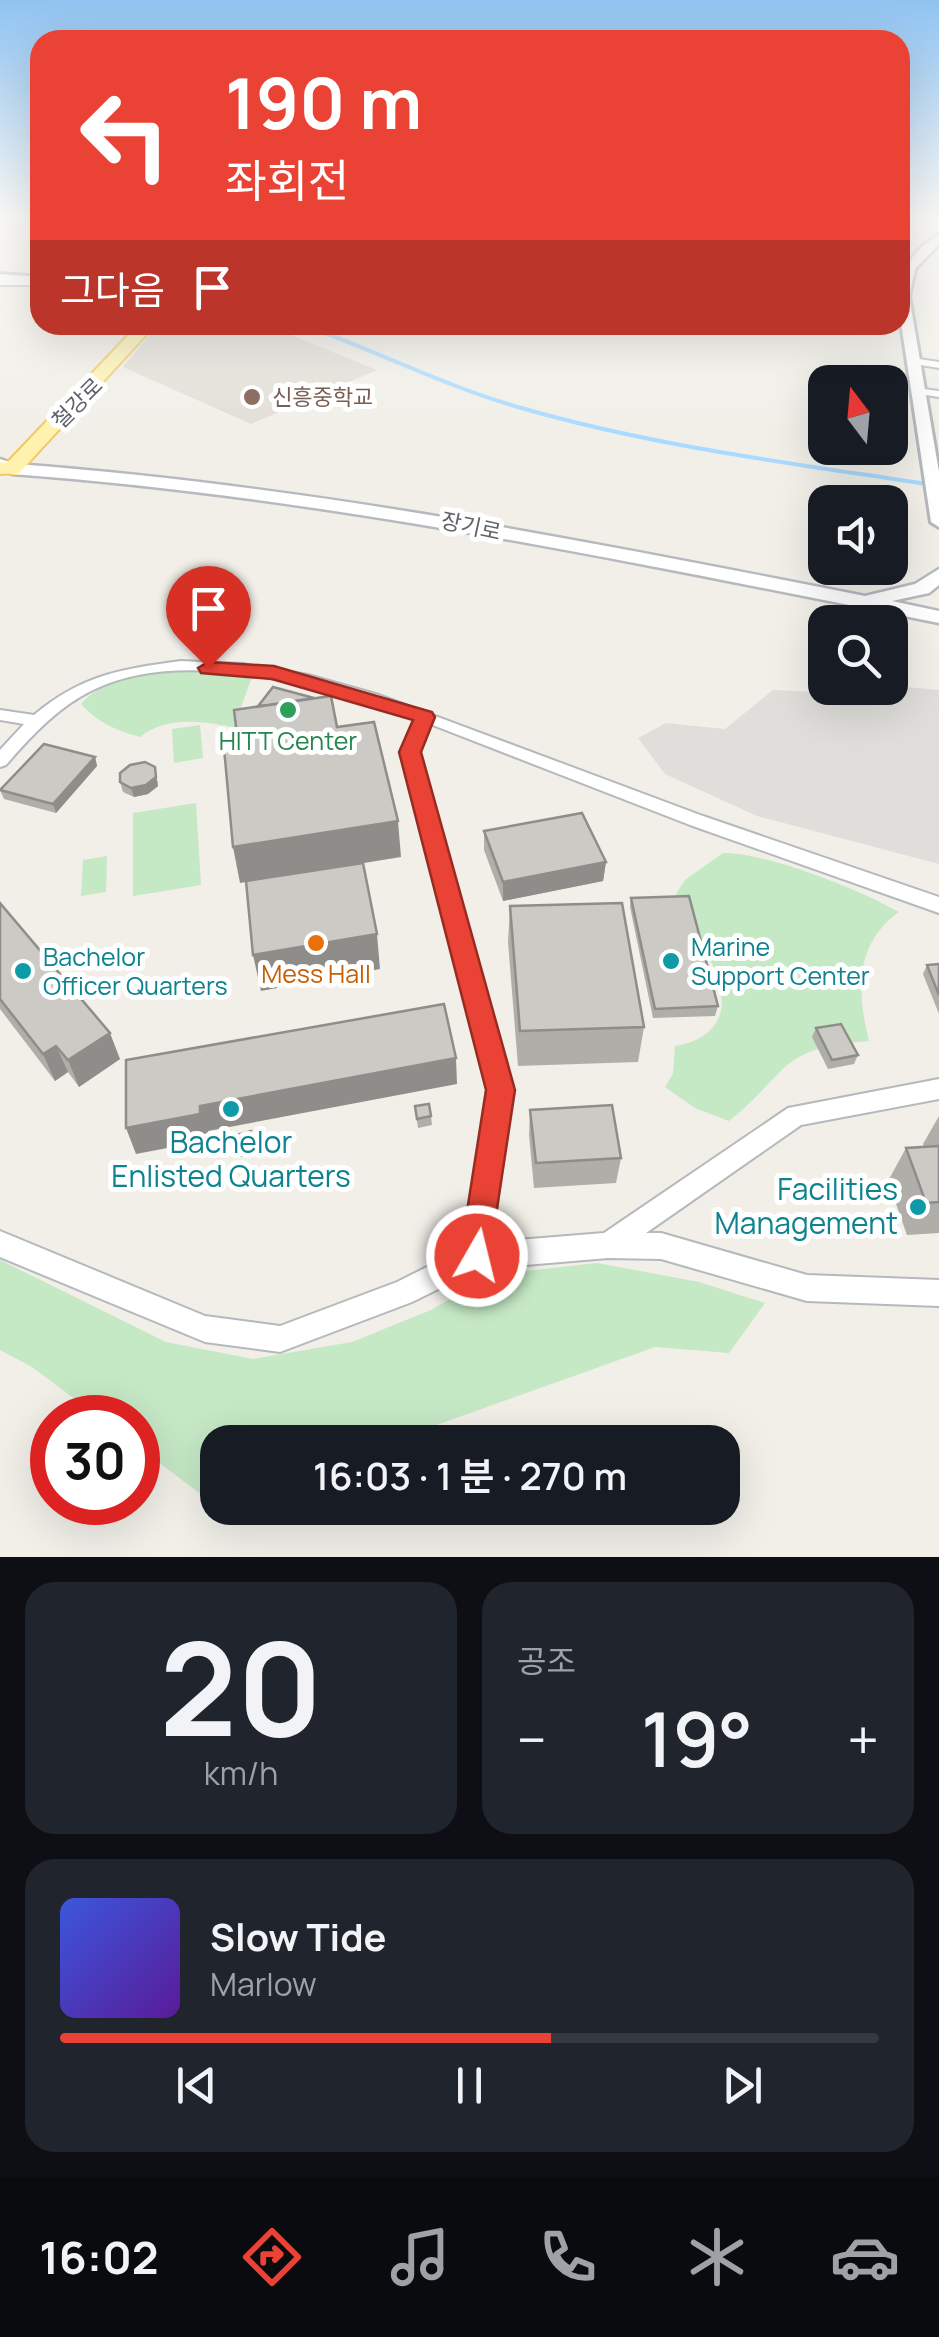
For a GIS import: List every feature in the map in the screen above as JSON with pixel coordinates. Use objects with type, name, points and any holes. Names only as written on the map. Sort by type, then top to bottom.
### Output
[{"type":"main road","name":"철강로","points":[[4,467],[137,335]]},
{"type":"main road","name":"장기로","points":[[4,467],[150,476],[397,510],[939,617]]},
{"type":"main road","points":[[858,602],[922,589],[939,574]]},
{"type":"street","points":[[908,335],[939,522]]},
{"type":"street","points":[[912,361],[939,366]]},
{"type":"street","points":[[916,391],[939,394]]},
{"type":"street","points":[[0,761],[34,720],[82,689],[118,674],[189,668],[274,673],[425,717],[733,834],[939,905]]},
{"type":"street","points":[[0,716],[34,720]]},
{"type":"street","points":[[425,717],[410,752],[500,1090],[477,1256]]},
{"type":"street","points":[[608,1245],[796,1115],[939,1089]]},
{"type":"street","points":[[0,1244],[206,1329],[280,1339],[404,1293],[477,1256],[608,1245],[661,1246],[806,1288],[939,1293]]},
{"type":"shaded area","name":"신흥중학교","points":[[150,335],[291,335],[377,370],[251,424],[123,367]]},
{"type":"shaded area","points":[[908,687],[939,690],[939,864],[757,816],[665,774],[638,738],[666,723],[725,729],[773,690],[808,692],[808,705],[908,705]]},
{"type":"green space","points":[[193,671],[252,677],[241,707],[278,726],[267,734],[185,722],[154,729],[140,737],[108,725],[81,704],[92,693],[118,680],[147,673]]},
{"type":"green space","points":[[200,725],[203,758],[174,763],[172,729]]},
{"type":"green space","points":[[196,803],[201,885],[133,896],[133,813]]},
{"type":"green space","points":[[723,853],[764,859],[813,874],[899,912],[874,939],[863,970],[862,1005],[869,1041],[839,1044],[801,1056],[729,1121],[695,1108],[665,1087],[673,1074],[675,1046],[706,1034],[721,1012],[721,992],[712,963],[676,894],[685,880]]},
{"type":"green space","points":[[107,856],[106,892],[81,896],[83,860]]},
{"type":"green space","points":[[0,1260],[166,1342],[253,1359],[352,1342],[431,1310],[491,1275],[597,1263],[699,1282],[765,1303],[729,1353],[655,1347],[437,1425],[200,1425],[200,1494],[160,1464],[160,1395],[70,1395],[32,1367],[0,1350]]},
{"type":"building","points":[[273,687],[314,698],[259,705]]},
{"type":"building","points":[[331,696],[337,727],[374,722],[398,821],[233,847],[223,737],[237,735],[234,710]]},
{"type":"building","points":[[44,744],[95,757],[53,804],[0,790]]},
{"type":"building","points":[[145,762],[155,767],[156,777],[146,785],[131,788],[120,782],[120,773],[130,765]]},
{"type":"building","points":[[582,813],[606,862],[503,882],[484,831]]},
{"type":"building","points":[[363,863],[377,934],[253,955],[246,881]]},
{"type":"building","name":"Marine Support Center","points":[[689,896],[718,1006],[655,1009],[631,898]]},
{"type":"building","name":"Bachelor Officer Quarters","points":[[0,903],[110,1033],[68,1060],[56,1046],[43,1054],[0,999]]},
{"type":"building","points":[[622,903],[644,1027],[520,1031],[510,906]]},
{"type":"building","points":[[939,964],[939,995],[927,965]]},
{"type":"building","points":[[444,1004],[456,1058],[200,1106],[200,1114],[126,1128],[126,1060]]},
{"type":"building","points":[[841,1024],[858,1055],[832,1060],[816,1028]]},
{"type":"building","points":[[429,1104],[431,1116],[417,1119],[415,1106]]},
{"type":"building","points":[[612,1105],[621,1158],[536,1163],[530,1110]]},
{"type":"building","points":[[251,1131],[253,1144],[238,1148],[237,1135]]},
{"type":"building","points":[[939,1146],[939,1202],[926,1203],[906,1148]]},
{"type":"waterway","points":[[329,335],[464,389],[570,421],[727,453],[939,486]]},
{"type":"place","name":"신흥중학교","points":[[252,397]]},
{"type":"place","name":"HITT Center","points":[[288,710]]},
{"type":"place","name":"Mess Hall","points":[[316,943]]},
{"type":"place","name":"Marine Support Center","points":[[671,961]]},
{"type":"place","name":"Bachelor Officer Quarters","points":[[23,971]]},
{"type":"place","name":"Bachelor Enlisted Quarters","points":[[231,1109]]},
{"type":"place","name":"Facilities Management","points":[[918,1207]]},
{"type":"route","points":[[208,668],[274,673],[425,717],[410,752],[500,1090],[477,1256]]}]
